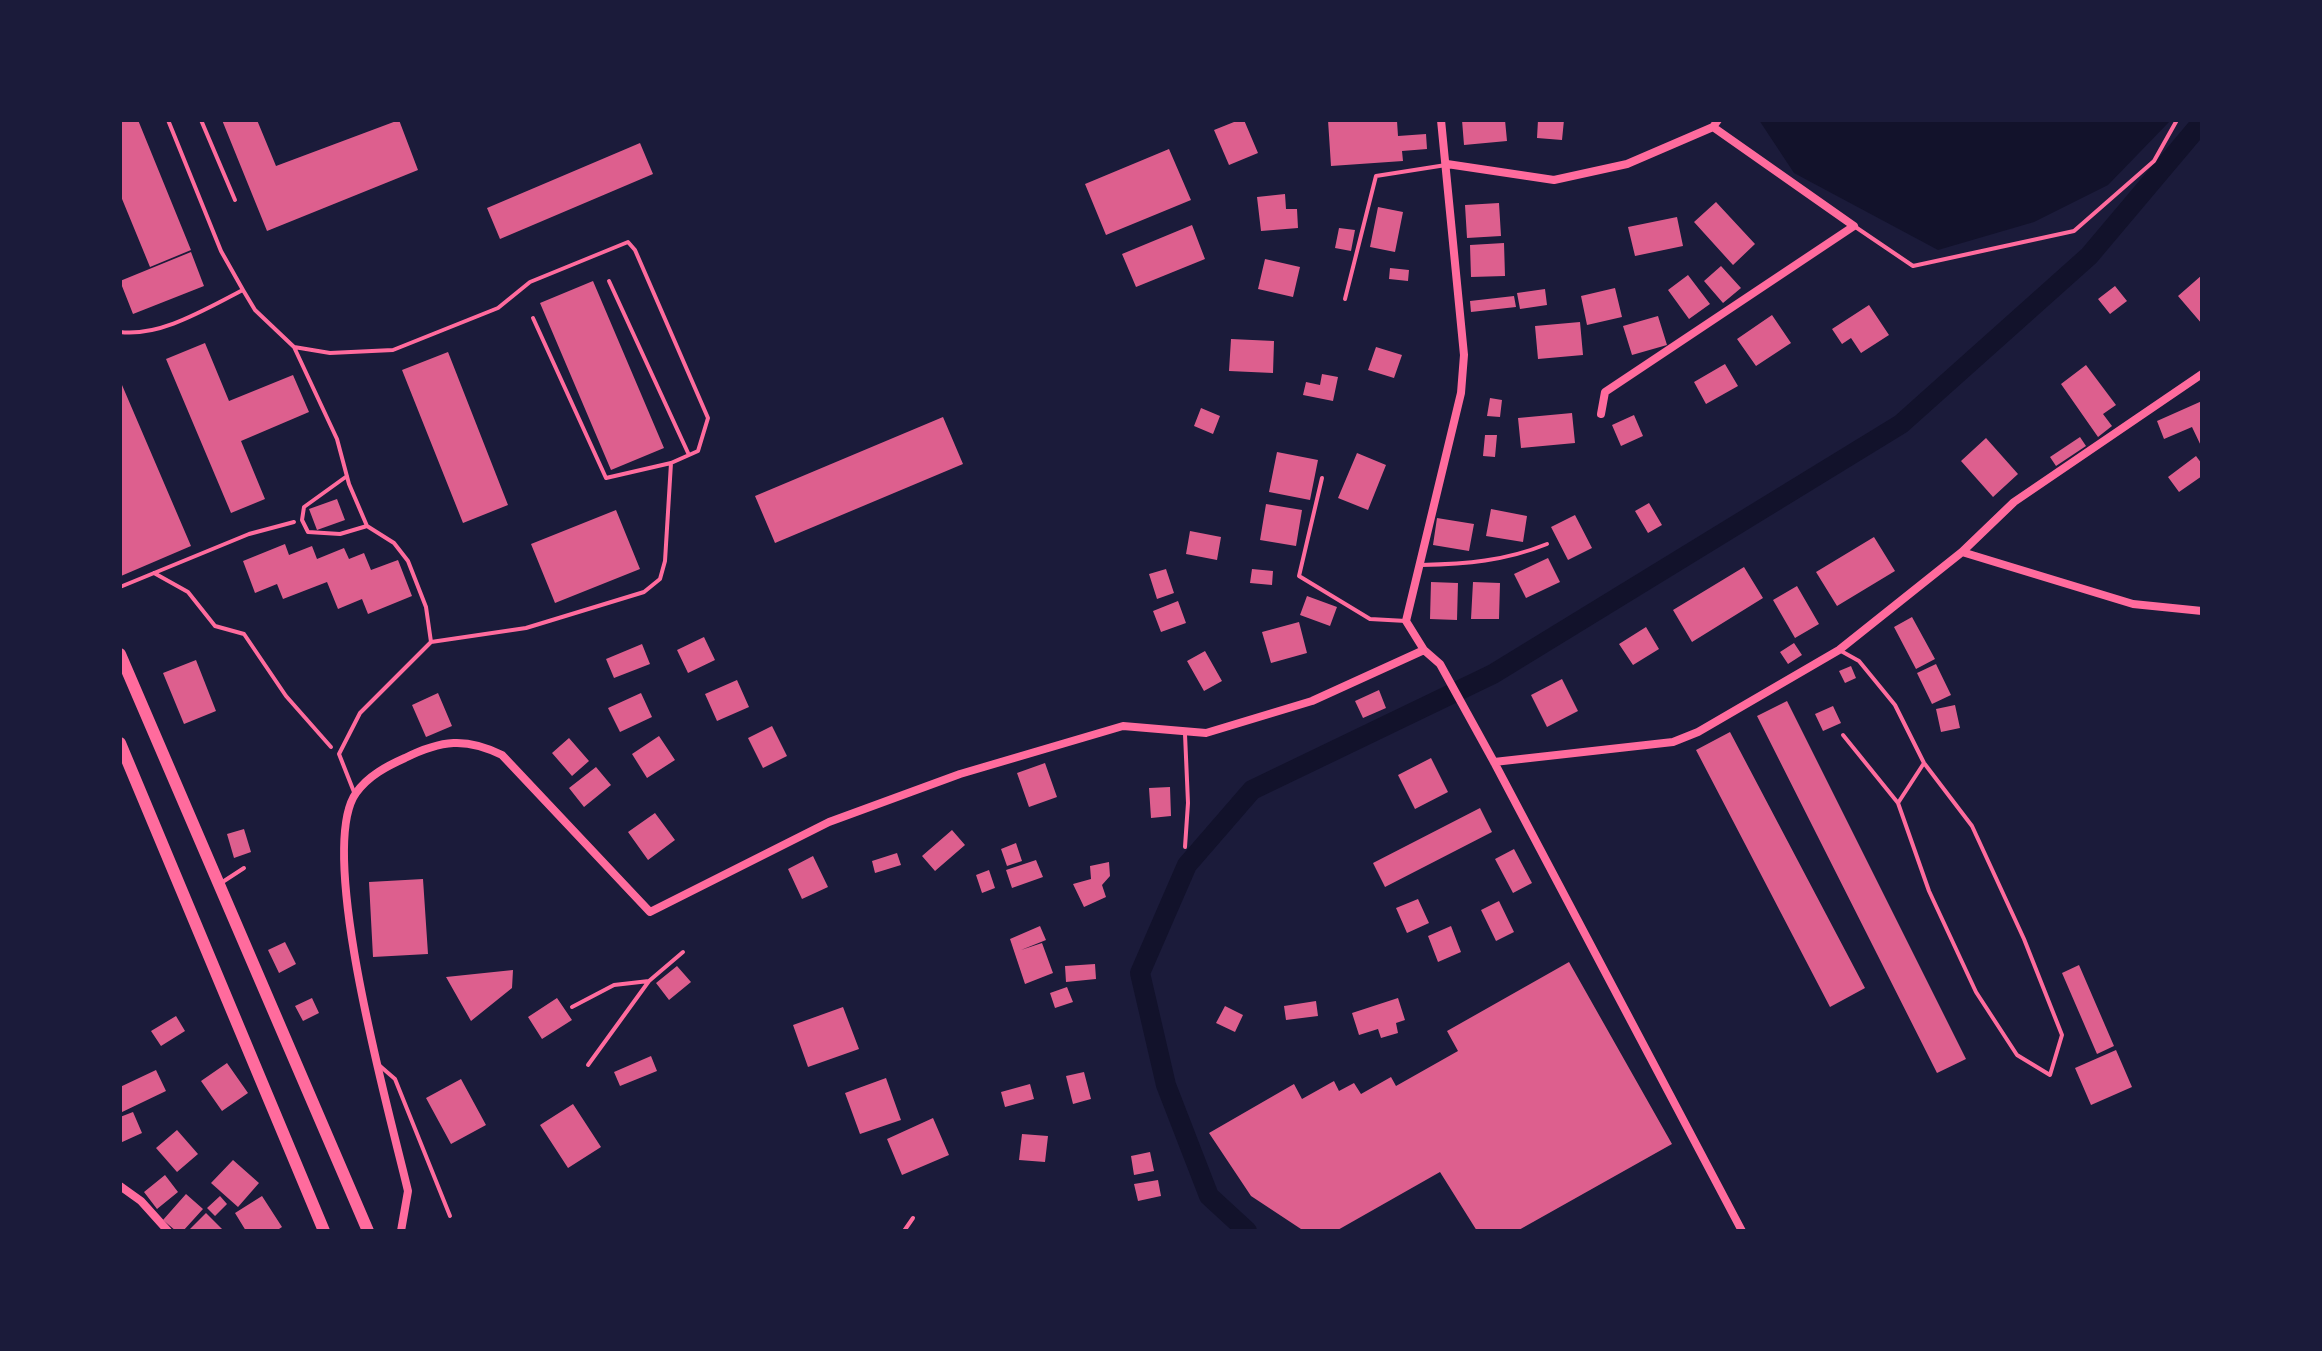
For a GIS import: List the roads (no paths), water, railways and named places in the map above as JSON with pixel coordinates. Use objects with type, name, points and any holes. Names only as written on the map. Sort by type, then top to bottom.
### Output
[{"type":"main road","points":[[120,654],[368,1231]]},
{"type":"main road","points":[[120,743],[324,1231]]},
{"type":"street","points":[[1441,120],[1464,355],[1461,393],[1406,621],[1424,650],[1440,664],[1494,762],[1742,1231]]},
{"type":"street","points":[[1447,164],[1554,180],[1627,164],[1715,124],[1854,226],[1605,392],[1601,414]]},
{"type":"street","points":[[1494,762],[1673,742],[1698,732],[1839,650],[1962,552],[2014,502],[2202,374]]},
{"type":"street","points":[[1962,552],[2133,604],[2202,611]]},
{"type":"street","points":[[401,1231],[408,1191],[345,908],[345,835],[355,795],[381,769],[431,745],[476,742],[502,755],[650,912],[829,822],[960,774],[1123,726],[1185,734],[1206,733],[1312,701],[1424,650]]},
{"type":"street","points":[[120,1186],[141,1201],[168,1231]]},
{"type":"lane","points":[[168,120],[221,251],[255,310],[294,347],[337,439],[347,476],[367,526],[394,543],[408,561],[426,607],[431,642]]},
{"type":"lane","points":[[201,120],[235,200]]},
{"type":"lane","points":[[1854,226],[1913,266],[2074,231],[2154,161],[2177,120]]},
{"type":"lane","points":[[1345,299],[1376,176],[1447,164]]},
{"type":"lane","points":[[294,347],[330,353],[393,350],[498,308],[530,282],[628,242],[635,250],[708,418],[698,451],[671,463],[606,478],[533,318]]},
{"type":"lane","points":[[609,281],[689,455]]},
{"type":"lane","points":[[120,332],[135,333],[165,324],[243,290]]},
{"type":"lane","points":[[355,795],[339,754],[360,713],[431,642],[526,628],[644,592],[660,579],[665,561],[671,463]]},
{"type":"lane","points":[[347,476],[304,507],[302,520],[308,532],[325,535],[367,526]]},
{"type":"lane","points":[[1322,478],[1299,576],[1370,619],[1406,621]]},
{"type":"lane","points":[[1419,565],[1475,564],[1519,555],[1547,544]]},
{"type":"lane","points":[[1839,650],[1859,661],[1895,705],[1924,763],[1972,826],[2024,939],[2062,1035],[2050,1075],[2017,1055],[1976,992],[1929,891],[1898,803],[1843,735]]},
{"type":"lane","points":[[1185,734],[1188,803],[1185,847]]},
{"type":"lane","points":[[1898,803],[1924,763]]},
{"type":"lane","points":[[219,885],[244,868]]},
{"type":"lane","points":[[588,1065],[649,981],[683,952]]},
{"type":"lane","points":[[572,1007],[614,985],[649,981]]},
{"type":"lane","points":[[378,1064],[395,1079],[450,1216]]},
{"type":"waterway","points":[[1247,1231],[1209,1196],[1166,1085],[1140,973],[1187,865],[1252,790],[1493,674],[1901,424],[2089,256],[2202,122]]}]
